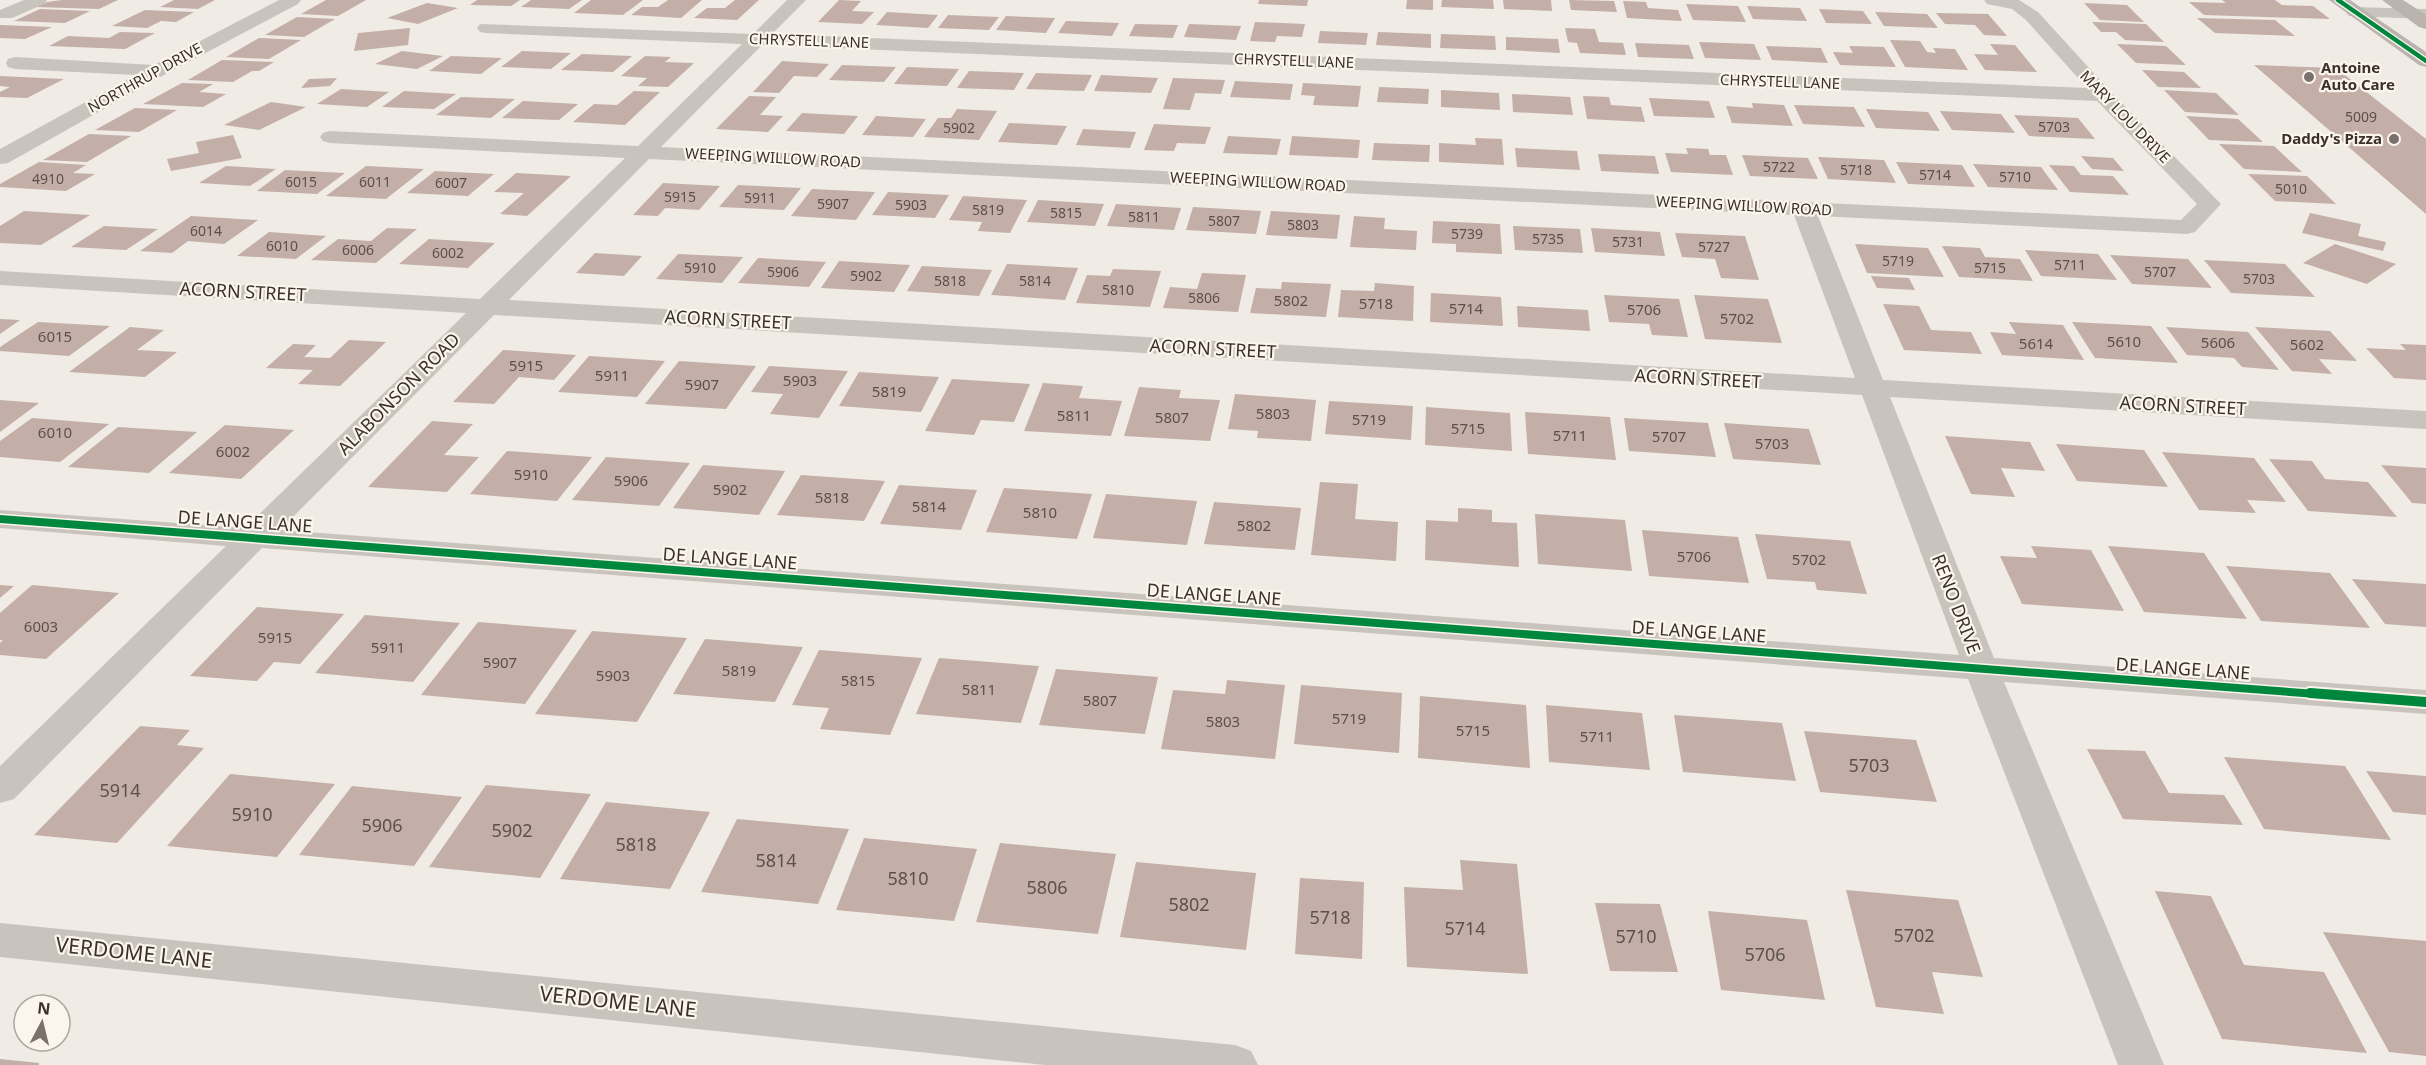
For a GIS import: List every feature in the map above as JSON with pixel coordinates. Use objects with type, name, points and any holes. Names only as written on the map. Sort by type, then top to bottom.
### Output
[{"type":"main road","points":[[2338,0],[2426,61]]},
{"type":"main road","points":[[2391,0],[2421,17]]},
{"type":"street","points":[[6,14],[38,0]]},
{"type":"street","name":"NORTHRUP DRIVE","points":[[0,158],[157,71],[292,0]]},
{"type":"street","name":"ALABONSON ROAD","points":[[0,789],[797,0]]},
{"type":"street","name":"MARY LOU DRIVE","points":[[1993,0],[2018,5],[2032,16],[2103,95],[2210,204],[2187,227]]},
{"type":"street","points":[[2355,12],[2421,17]]},
{"type":"street","name":"CHRYSTELL LANE","points":[[486,28],[2103,95]]},
{"type":"street","points":[[15,63],[157,71]]},
{"type":"street","name":"WEEPING WILLOW ROAD","points":[[330,137],[2187,227]]},
{"type":"street","name":"RENO DRIVE","points":[[1803,208],[1981,668],[2141,1065]]},
{"type":"street","name":"ACORN STREET","points":[[0,278],[2426,420]]},
{"type":"street","name":"DE LANGE LANE","points":[[0,519],[2426,702]]},
{"type":"street","name":"VERDOME LANE","points":[[0,940],[1235,1065]]},
{"type":"building","points":[[118,0],[99,9],[36,7],[47,2]]},
{"type":"building","points":[[174,0],[215,0],[198,9],[160,7]]},
{"type":"building","points":[[326,0],[366,0],[338,16],[301,14]]},
{"type":"building","points":[[477,0],[520,0],[511,6],[470,5]]},
{"type":"building","points":[[531,0],[582,0],[569,9],[521,7]]},
{"type":"building","points":[[591,0],[643,0],[623,15],[574,13]]},
{"type":"building","points":[[668,0],[702,0],[681,18],[631,15],[642,7],[658,7]]},
{"type":"building","points":[[735,0],[759,0],[737,20],[694,18],[707,8],[725,8]]},
{"type":"building","points":[[839,0],[861,1],[852,11],[874,12],[862,24],[818,22]]},
{"type":"building","points":[[1259,0],[1308,0],[1307,6],[1258,4]]},
{"type":"building","points":[[1407,0],[1433,0],[1433,10],[1406,9]]},
{"type":"building","points":[[1442,0],[1493,0],[1494,9],[1441,7]]},
{"type":"building","points":[[1503,0],[1551,0],[1552,11],[1504,9]]},
{"type":"building","points":[[1569,0],[1614,1],[1617,12],[1571,10]]},
{"type":"building","points":[[2222,0],[2275,0],[2282,5],[2313,6],[2330,19],[2204,15],[2189,2],[2226,3]]},
{"type":"building","points":[[1623,1],[1646,2],[1648,8],[1678,10],[1682,21],[1627,18]]},
{"type":"building","points":[[427,3],[458,8],[418,24],[387,18]]},
{"type":"building","points":[[2084,3],[2127,5],[2144,22],[2100,20]]},
{"type":"building","points":[[1686,4],[1738,6],[1746,22],[1693,20]]},
{"type":"building","points":[[1747,6],[1800,8],[1807,21],[1753,19]]},
{"type":"building","points":[[40,9],[90,11],[65,23],[14,21]]},
{"type":"building","points":[[1819,9],[1863,11],[1872,24],[1826,23]]},
{"type":"building","points":[[145,10],[194,12],[176,22],[161,21],[147,28],[112,26]]},
{"type":"building","points":[[887,12],[938,15],[928,28],[876,25]]},
{"type":"building","points":[[1875,12],[1927,14],[1938,28],[1884,26]]},
{"type":"building","points":[[1936,13],[1988,14],[2007,36],[1984,35],[1975,25],[1945,24]]},
{"type":"building","points":[[948,15],[999,17],[989,30],[938,28]]},
{"type":"building","points":[[1006,16],[1055,18],[1046,33],[996,30]]},
{"type":"building","points":[[297,17],[335,19],[304,37],[265,35]]},
{"type":"building","points":[[2197,18],[2275,20],[2295,36],[2215,33]]},
{"type":"building","points":[[1066,21],[1119,23],[1112,36],[1058,33]]},
{"type":"building","points":[[1255,22],[1305,24],[1302,37],[1277,36],[1275,42],[1250,41]]},
{"type":"building","points":[[2092,22],[2146,24],[2164,42],[2125,40],[2116,32],[2101,32]]},
{"type":"building","points":[[1135,24],[1178,25],[1173,38],[1129,36]]},
{"type":"building","points":[[1189,24],[1241,26],[1236,40],[1184,37]]},
{"type":"building","points":[[0,25],[52,27],[25,39],[0,38]]},
{"type":"building","points":[[410,28],[408,45],[354,51],[358,33]]},
{"type":"building","points":[[1565,28],[1595,29],[1599,42],[1623,43],[1626,55],[1580,53],[1577,43],[1568,42]]},
{"type":"building","points":[[1320,31],[1368,33],[1366,45],[1318,43]]},
{"type":"building","points":[[120,32],[155,33],[125,49],[49,46],[68,36],[109,38]]},
{"type":"building","points":[[1378,32],[1431,34],[1431,48],[1376,45]]},
{"type":"building","points":[[1441,34],[1495,36],[1496,50],[1440,48]]},
{"type":"building","points":[[1506,37],[1558,39],[1560,53],[1506,50]]},
{"type":"building","points":[[259,38],[301,40],[269,59],[226,57]]},
{"type":"building","points":[[1890,40],[1920,41],[1927,52],[1936,53],[1933,48],[1955,49],[1968,70],[1905,67]]},
{"type":"building","points":[[1699,42],[1754,44],[1761,60],[1705,58]]},
{"type":"building","points":[[1635,43],[1689,45],[1694,59],[1638,57]]},
{"type":"building","points":[[1990,44],[2015,45],[2037,72],[1985,70],[1974,54],[1998,55]]},
{"type":"building","points":[[2117,44],[2166,46],[2186,65],[2136,63]]},
{"type":"building","points":[[1766,46],[1821,48],[1828,63],[1772,60]]},
{"type":"building","points":[[1849,46],[1884,47],[1896,67],[1840,65],[1833,52],[1853,53]]},
{"type":"building","points":[[402,51],[443,56],[417,69],[375,64]]},
{"type":"building","points":[[522,51],[571,53],[551,69],[501,67]]},
{"type":"building","points":[[582,54],[632,56],[613,72],[561,70]]},
{"type":"building","points":[[451,56],[502,58],[481,74],[429,71]]},
{"type":"building","points":[[645,56],[671,57],[665,62],[694,63],[668,87],[638,86],[647,78],[621,76]]},
{"type":"building","points":[[222,60],[274,62],[233,82],[188,80]]},
{"type":"building","points":[[782,61],[829,64],[817,77],[794,76],[779,93],[753,92]]},
{"type":"building","points":[[842,65],[896,67],[884,82],[829,80]]},
{"type":"building","points":[[2254,65],[2336,68],[2426,139],[2426,214]]},
{"type":"building","points":[[907,67],[959,69],[947,86],[894,84]]},
{"type":"building","points":[[2142,70],[2184,72],[2201,88],[2158,87]]},
{"type":"building","points":[[969,71],[1024,73],[1014,90],[957,88]]},
{"type":"building","points":[[1036,73],[1092,75],[1084,91],[1026,89]]},
{"type":"building","points":[[1101,75],[1158,78],[1151,93],[1094,91]]},
{"type":"building","points":[[0,76],[64,79],[27,98],[0,97],[0,92],[10,87],[0,86]]},
{"type":"building","points":[[337,78],[330,86],[301,88],[309,79]]},
{"type":"building","points":[[1173,78],[1225,80],[1221,94],[1195,93],[1190,110],[1163,109]]},
{"type":"building","points":[[1235,81],[1293,84],[1290,100],[1230,97]]},
{"type":"building","points":[[182,83],[213,84],[199,92],[226,94],[203,107],[143,104]]},
{"type":"building","points":[[1303,83],[1361,86],[1358,107],[1313,105],[1315,96],[1301,95]]},
{"type":"building","points":[[1379,87],[1429,89],[1428,104],[1377,102]]},
{"type":"building","points":[[341,89],[389,92],[367,107],[317,104]]},
{"type":"building","points":[[1441,90],[1499,93],[1500,110],[1441,107]]},
{"type":"building","points":[[2164,90],[2216,93],[2239,115],[2185,112]]},
{"type":"building","points":[[404,91],[456,94],[434,109],[382,107]]},
{"type":"building","points":[[634,91],[660,92],[625,125],[573,122],[594,104],[617,105]]},
{"type":"building","points":[[1512,94],[1570,97],[1573,115],[1513,112]]},
{"type":"building","points":[[749,96],[776,97],[760,115],[783,116],[768,132],[716,129]]},
{"type":"building","points":[[1583,96],[1609,97],[1611,105],[1641,107],[1645,122],[1587,119]]},
{"type":"building","points":[[461,97],[515,99],[491,118],[436,115]]},
{"type":"building","points":[[1649,98],[1709,101],[1715,118],[1654,116]]},
{"type":"building","points":[[523,101],[578,104],[559,120],[502,118]]},
{"type":"building","points":[[271,102],[306,107],[259,130],[224,125]]},
{"type":"building","points":[[1752,103],[1784,105],[1793,126],[1732,123],[1726,106],[1753,108]]},
{"type":"building","points":[[1794,105],[1854,107],[1865,127],[1803,124]]},
{"type":"building","points":[[135,108],[177,110],[139,132],[95,130]]},
{"type":"building","points":[[957,109],[997,111],[979,140],[924,137],[938,118],[951,118]]},
{"type":"building","points":[[1866,109],[1928,112],[1940,131],[1876,128]]},
{"type":"building","points":[[1940,111],[2001,114],[2015,133],[1952,130]]},
{"type":"building","points":[[802,113],[858,116],[844,134],[786,131]]},
{"type":"building","points":[[2014,115],[2078,118],[2095,139],[2029,136]]},
{"type":"building","points":[[876,116],[926,119],[913,137],[862,135]]},
{"type":"building","points":[[2186,116],[2238,119],[2263,142],[2209,140]]},
{"type":"building","points":[[1009,123],[1067,126],[1057,145],[998,142]]},
{"type":"building","points":[[1154,124],[1211,127],[1205,144],[1177,143],[1174,151],[1144,150]]},
{"type":"building","points":[[1083,129],[1136,132],[1130,148],[1076,145]]},
{"type":"building","points":[[89,134],[131,136],[87,162],[43,160]]},
{"type":"building","points":[[233,135],[242,158],[171,171],[167,159],[199,153],[196,142]]},
{"type":"building","points":[[1228,136],[1281,139],[1277,155],[1223,153]]},
{"type":"building","points":[[1292,136],[1360,140],[1358,158],[1289,155]]},
{"type":"building","points":[[1475,138],[1502,139],[1504,165],[1439,162],[1439,143],[1476,145]]},
{"type":"building","points":[[1374,143],[1430,145],[1429,162],[1372,160]]},
{"type":"building","points":[[2219,144],[2274,146],[2302,172],[2244,169]]},
{"type":"building","points":[[1515,148],[1577,151],[1580,170],[1517,167]]},
{"type":"building","points":[[1686,148],[1708,149],[1710,155],[1726,155],[1733,175],[1671,172],[1665,153],[1688,154]]},
{"type":"building","points":[[1598,154],[1655,156],[1659,174],[1601,171]]},
{"type":"building","points":[[1742,155],[1808,158],[1818,179],[1750,176]]},
{"type":"building","points":[[2081,156],[2113,158],[2124,171],[2092,169]]},
{"type":"building","points":[[1818,157],[1884,160],[1896,183],[1828,179]]},
{"type":"building","points":[[39,162],[86,165],[73,173],[95,174],[66,191],[0,187],[0,184]]},
{"type":"building","points":[[1896,162],[1962,165],[1975,187],[1908,184]]},
{"type":"building","points":[[1973,164],[2041,167],[2058,190],[1988,187]]},
{"type":"building","points":[[2049,165],[2074,166],[2081,175],[2113,176],[2129,195],[2070,192]]},
{"type":"building","points":[[226,166],[276,169],[250,186],[199,183]]},
{"type":"building","points":[[366,166],[424,169],[386,199],[326,196]]},
{"type":"building","points":[[285,170],[345,173],[317,194],[257,191]]},
{"type":"building","points":[[435,171],[494,174],[468,196],[407,193]]},
{"type":"building","points":[[516,173],[571,176],[527,216],[500,214],[524,193],[494,192]]},
{"type":"building","points":[[2248,174],[2307,176],[2336,204],[2275,201]]},
{"type":"building","points":[[663,183],[720,186],[699,210],[665,208],[658,216],[633,215]]},
{"type":"building","points":[[738,185],[801,188],[784,210],[719,207]]},
{"type":"building","points":[[812,189],[875,192],[856,220],[791,216]]},
{"type":"building","points":[[888,192],[949,195],[935,218],[872,215]]},
{"type":"building","points":[[963,196],[1027,200],[1010,233],[978,231],[982,222],[949,220]]},
{"type":"building","points":[[1038,200],[1104,204],[1095,226],[1027,222]]},
{"type":"building","points":[[1116,204],[1181,208],[1174,230],[1107,226]]},
{"type":"building","points":[[1193,207],[1261,211],[1256,234],[1186,230]]},
{"type":"building","points":[[24,211],[90,215],[41,245],[0,243],[0,226]]},
{"type":"building","points":[[1271,211],[1340,215],[1337,239],[1266,235]]},
{"type":"building","points":[[2310,213],[2361,224],[2358,236],[2386,242],[2383,251],[2302,233]]},
{"type":"building","points":[[191,216],[258,220],[224,244],[188,241],[172,253],[140,251]]},
{"type":"building","points":[[1354,216],[1385,218],[1384,229],[1417,231],[1416,250],[1350,247]]},
{"type":"building","points":[[1433,221],[1500,224],[1502,254],[1456,252],[1456,244],[1432,243]]},
{"type":"building","points":[[104,226],[158,229],[126,250],[71,247]]},
{"type":"building","points":[[1513,226],[1580,229],[1583,253],[1515,250]]},
{"type":"building","points":[[387,228],[417,229],[376,263],[311,260],[338,239],[371,241]]},
{"type":"building","points":[[1591,228],[1660,232],[1665,256],[1595,252]]},
{"type":"building","points":[[269,232],[326,236],[296,259],[237,256]]},
{"type":"building","points":[[1675,233],[1745,236],[1759,280],[1721,278],[1715,259],[1682,257]]},
{"type":"building","points":[[429,239],[495,243],[468,268],[399,264]]},
{"type":"building","points":[[1855,244],[1928,248],[1944,277],[1867,273]]},
{"type":"building","points":[[2335,244],[2396,264],[2367,284],[2303,263]]},
{"type":"building","points":[[1942,246],[1980,248],[1985,257],[2020,259],[2033,281],[1959,277]]},
{"type":"building","points":[[2025,250],[2098,254],[2117,280],[2041,276]]},
{"type":"building","points":[[595,253],[642,256],[624,276],[576,273]]},
{"type":"building","points":[[678,254],[743,257],[722,283],[656,279]]},
{"type":"building","points":[[2110,255],[2188,259],[2212,288],[2132,284]]},
{"type":"building","points":[[758,258],[826,262],[809,287],[738,283]]},
{"type":"building","points":[[2204,260],[2285,264],[2315,297],[2231,293]]},
{"type":"building","points":[[839,261],[910,265],[894,292],[821,288]]},
{"type":"building","points":[[1007,264],[1078,268],[1065,300],[991,295]]},
{"type":"building","points":[[922,266],[992,270],[979,296],[907,291]]},
{"type":"building","points":[[1113,269],[1161,271],[1150,307],[1076,303],[1087,275],[1110,276]]},
{"type":"building","points":[[1202,273],[1246,275],[1238,312],[1163,308],[1170,287],[1197,289]]},
{"type":"building","points":[[1871,276],[1909,278],[1915,290],[1877,288]]},
{"type":"building","points":[[1282,282],[1331,284],[1326,317],[1250,313],[1256,288],[1281,289]]},
{"type":"building","points":[[1375,283],[1414,286],[1413,321],[1338,317],[1341,290],[1374,291]]},
{"type":"building","points":[[1431,293],[1501,297],[1503,326],[1430,322]]},
{"type":"building","points":[[1604,295],[1679,299],[1688,337],[1652,335],[1649,324],[1609,322]]},
{"type":"building","points":[[1694,295],[1768,299],[1782,343],[1705,339]]},
{"type":"building","points":[[1883,304],[1919,306],[1931,330],[1971,332],[1982,354],[1904,350]]},
{"type":"building","points":[[1517,306],[1588,310],[1590,331],[1518,327]]},
{"type":"building","points":[[0,319],[20,320],[0,334]]},
{"type":"building","points":[[38,322],[110,326],[69,356],[0,351],[0,347]]},
{"type":"building","points":[[2009,322],[2063,325],[2084,360],[2002,355],[1990,332],[2016,334]]},
{"type":"building","points":[[2072,322],[2151,326],[2178,363],[2095,358]]},
{"type":"building","points":[[130,327],[164,330],[137,350],[177,352],[145,377],[69,372]]},
{"type":"building","points":[[2166,327],[2248,332],[2279,370],[2242,367],[2234,358],[2187,355]]},
{"type":"building","points":[[2255,327],[2330,331],[2357,361],[2319,359],[2332,374],[2292,371]]},
{"type":"building","points":[[349,340],[386,342],[340,386],[298,384],[313,370],[266,368],[293,344],[316,345],[304,357],[330,358]]},
{"type":"building","points":[[2400,344],[2426,345],[2426,380],[2394,378],[2366,348],[2406,350]]},
{"type":"building","points":[[503,350],[576,355],[554,380],[519,377],[494,404],[453,402]]},
{"type":"building","points":[[589,356],[665,361],[637,397],[558,392]]},
{"type":"building","points":[[679,361],[756,366],[726,409],[645,404]]},
{"type":"building","points":[[769,366],[848,371],[819,418],[770,414],[783,394],[751,392]]},
{"type":"building","points":[[859,372],[939,377],[921,412],[839,406]]},
{"type":"building","points":[[952,379],[1030,384],[1014,422],[981,420],[974,435],[925,431]]},
{"type":"building","points":[[1043,383],[1083,386],[1079,398],[1122,401],[1111,436],[1024,431]]},
{"type":"building","points":[[1139,387],[1181,390],[1179,398],[1220,400],[1210,441],[1124,436]]},
{"type":"building","points":[[1235,394],[1316,400],[1311,441],[1257,438],[1258,431],[1228,429]]},
{"type":"building","points":[[0,400],[39,403],[0,432]]},
{"type":"building","points":[[1329,401],[1413,406],[1411,440],[1325,434]]},
{"type":"building","points":[[1426,407],[1510,413],[1512,451],[1425,445]]},
{"type":"building","points":[[1525,412],[1610,417],[1616,460],[1528,454]]},
{"type":"building","points":[[32,418],[109,424],[60,462],[0,457],[0,441]]},
{"type":"building","points":[[1624,418],[1708,423],[1716,457],[1629,451]]},
{"type":"building","points":[[432,421],[473,424],[444,455],[479,457],[447,492],[368,487]]},
{"type":"building","points":[[1724,423],[1809,429],[1821,465],[1733,459]]},
{"type":"building","points":[[225,425],[294,430],[241,479],[169,473]]},
{"type":"building","points":[[118,427],[197,432],[149,473],[68,467]]},
{"type":"building","points":[[1945,436],[2030,442],[2045,471],[2001,468],[2015,497],[1971,494]]},
{"type":"building","points":[[2056,444],[2144,450],[2168,487],[2077,481]]},
{"type":"building","points":[[507,451],[592,457],[557,501],[470,494]]},
{"type":"building","points":[[2162,452],[2254,458],[2286,502],[2247,500],[2256,513],[2199,510]]},
{"type":"building","points":[[606,457],[690,463],[659,506],[572,500]]},
{"type":"building","points":[[2269,459],[2312,461],[2325,479],[2368,482],[2397,517],[2308,511]]},
{"type":"building","points":[[703,465],[785,471],[759,515],[673,508]]},
{"type":"building","points":[[2381,465],[2426,468],[2426,504],[2412,503]]},
{"type":"building","points":[[801,475],[885,481],[864,521],[777,515]]},
{"type":"building","points":[[1320,482],[1358,484],[1355,519],[1398,522],[1396,561],[1311,555]]},
{"type":"building","points":[[899,485],[977,490],[961,530],[880,524]]},
{"type":"building","points":[[1004,488],[1092,494],[1077,539],[986,532]]},
{"type":"building","points":[[1106,494],[1197,501],[1187,545],[1093,538]]},
{"type":"building","points":[[1214,502],[1301,508],[1295,550],[1204,544]]},
{"type":"building","points":[[1458,508],[1492,510],[1492,522],[1517,523],[1519,567],[1425,560],[1426,520],[1458,522]]},
{"type":"building","points":[[1535,514],[1625,520],[1632,571],[1538,564]]},
{"type":"building","points":[[1642,530],[1738,537],[1749,583],[1649,576]]},
{"type":"building","points":[[1755,534],[1850,541],[1867,594],[1817,590],[1815,582],[1767,579]]},
{"type":"building","points":[[2031,546],[2091,550],[2124,611],[2022,604],[2000,556],[2037,558]]},
{"type":"building","points":[[2108,546],[2204,553],[2247,619],[2144,612]]},
{"type":"building","points":[[2226,566],[2330,573],[2370,628],[2261,621]]},
{"type":"building","points":[[2352,579],[2426,584],[2426,627],[2385,624]]},
{"type":"building","points":[[0,585],[14,586],[0,598]]},
{"type":"building","points":[[32,585],[119,593],[46,659],[0,655],[0,643],[3,640],[0,640],[0,613]]},
{"type":"building","points":[[257,607],[344,614],[300,664],[274,662],[257,681],[190,676]]},
{"type":"building","points":[[365,615],[460,623],[413,682],[315,673]]},
{"type":"building","points":[[478,622],[577,630],[525,704],[421,695]]},
{"type":"building","points":[[592,631],[687,638],[637,722],[535,714]]},
{"type":"building","points":[[705,639],[803,647],[775,702],[673,694]]},
{"type":"building","points":[[819,650],[922,658],[890,735],[820,729],[829,708],[792,705]]},
{"type":"building","points":[[939,658],[1039,666],[1021,723],[916,714]]},
{"type":"building","points":[[1056,669],[1158,677],[1145,734],[1039,725]]},
{"type":"building","points":[[1227,680],[1285,685],[1275,759],[1161,749],[1173,690],[1225,694]]},
{"type":"building","points":[[1301,685],[1402,693],[1399,753],[1294,744]]},
{"type":"building","points":[[1420,696],[1526,705],[1530,768],[1418,758]]},
{"type":"building","points":[[1546,705],[1642,713],[1650,770],[1549,762]]},
{"type":"building","points":[[1674,715],[1782,723],[1796,781],[1683,772]]},
{"type":"building","points":[[140,726],[190,730],[177,745],[204,748],[117,843],[34,835]]},
{"type":"building","points":[[1804,731],[1916,740],[1937,802],[1820,792]]},
{"type":"building","points":[[2087,749],[2145,751],[2169,793],[2224,795],[2243,825],[2123,819]]},
{"type":"building","points":[[2224,757],[2345,766],[2391,840],[2264,829]]},
{"type":"building","points":[[2366,771],[2426,776],[2426,815],[2393,812]]},
{"type":"building","points":[[230,774],[335,784],[277,857],[167,846]]},
{"type":"building","points":[[486,785],[591,794],[540,878],[429,867]]},
{"type":"building","points":[[352,786],[462,797],[414,866],[299,855]]},
{"type":"building","points":[[606,802],[710,812],[670,889],[560,879]]},
{"type":"building","points":[[737,819],[849,829],[818,904],[701,892]]},
{"type":"building","points":[[864,838],[977,849],[954,921],[836,910]]},
{"type":"building","points":[[1000,843],[1116,854],[1098,934],[976,922]]},
{"type":"building","points":[[1460,860],[1517,864],[1528,974],[1407,967],[1404,887],[1463,890]]},
{"type":"building","points":[[1136,862],[1256,873],[1246,950],[1120,937]]},
{"type":"building","points":[[1300,878],[1364,882],[1362,959],[1295,954]]},
{"type":"building","points":[[1846,890],[1958,900],[1983,977],[1932,972],[1944,1014],[1876,1007]]},
{"type":"building","points":[[2155,891],[2211,896],[2244,965],[2324,972],[2367,1053],[2222,1039]]},
{"type":"building","points":[[1595,903],[1660,904],[1678,972],[1610,971]]},
{"type":"building","points":[[1708,911],[1807,920],[1825,1000],[1721,990]]},
{"type":"building","points":[[2323,932],[2426,941],[2426,1056],[2389,1052]]},
{"type":"building","points":[[0,1059],[39,1063],[39,1065],[0,1065]]},
{"type":"cycle path","points":[[2338,0],[2426,61]]},
{"type":"cycle path","points":[[0,519],[2426,702]]},
{"type":"place","name":"Antoine Auto Care","points":[[2309,77]]},
{"type":"place","name":"Daddy's Pizza","points":[[2394,139]]}]
